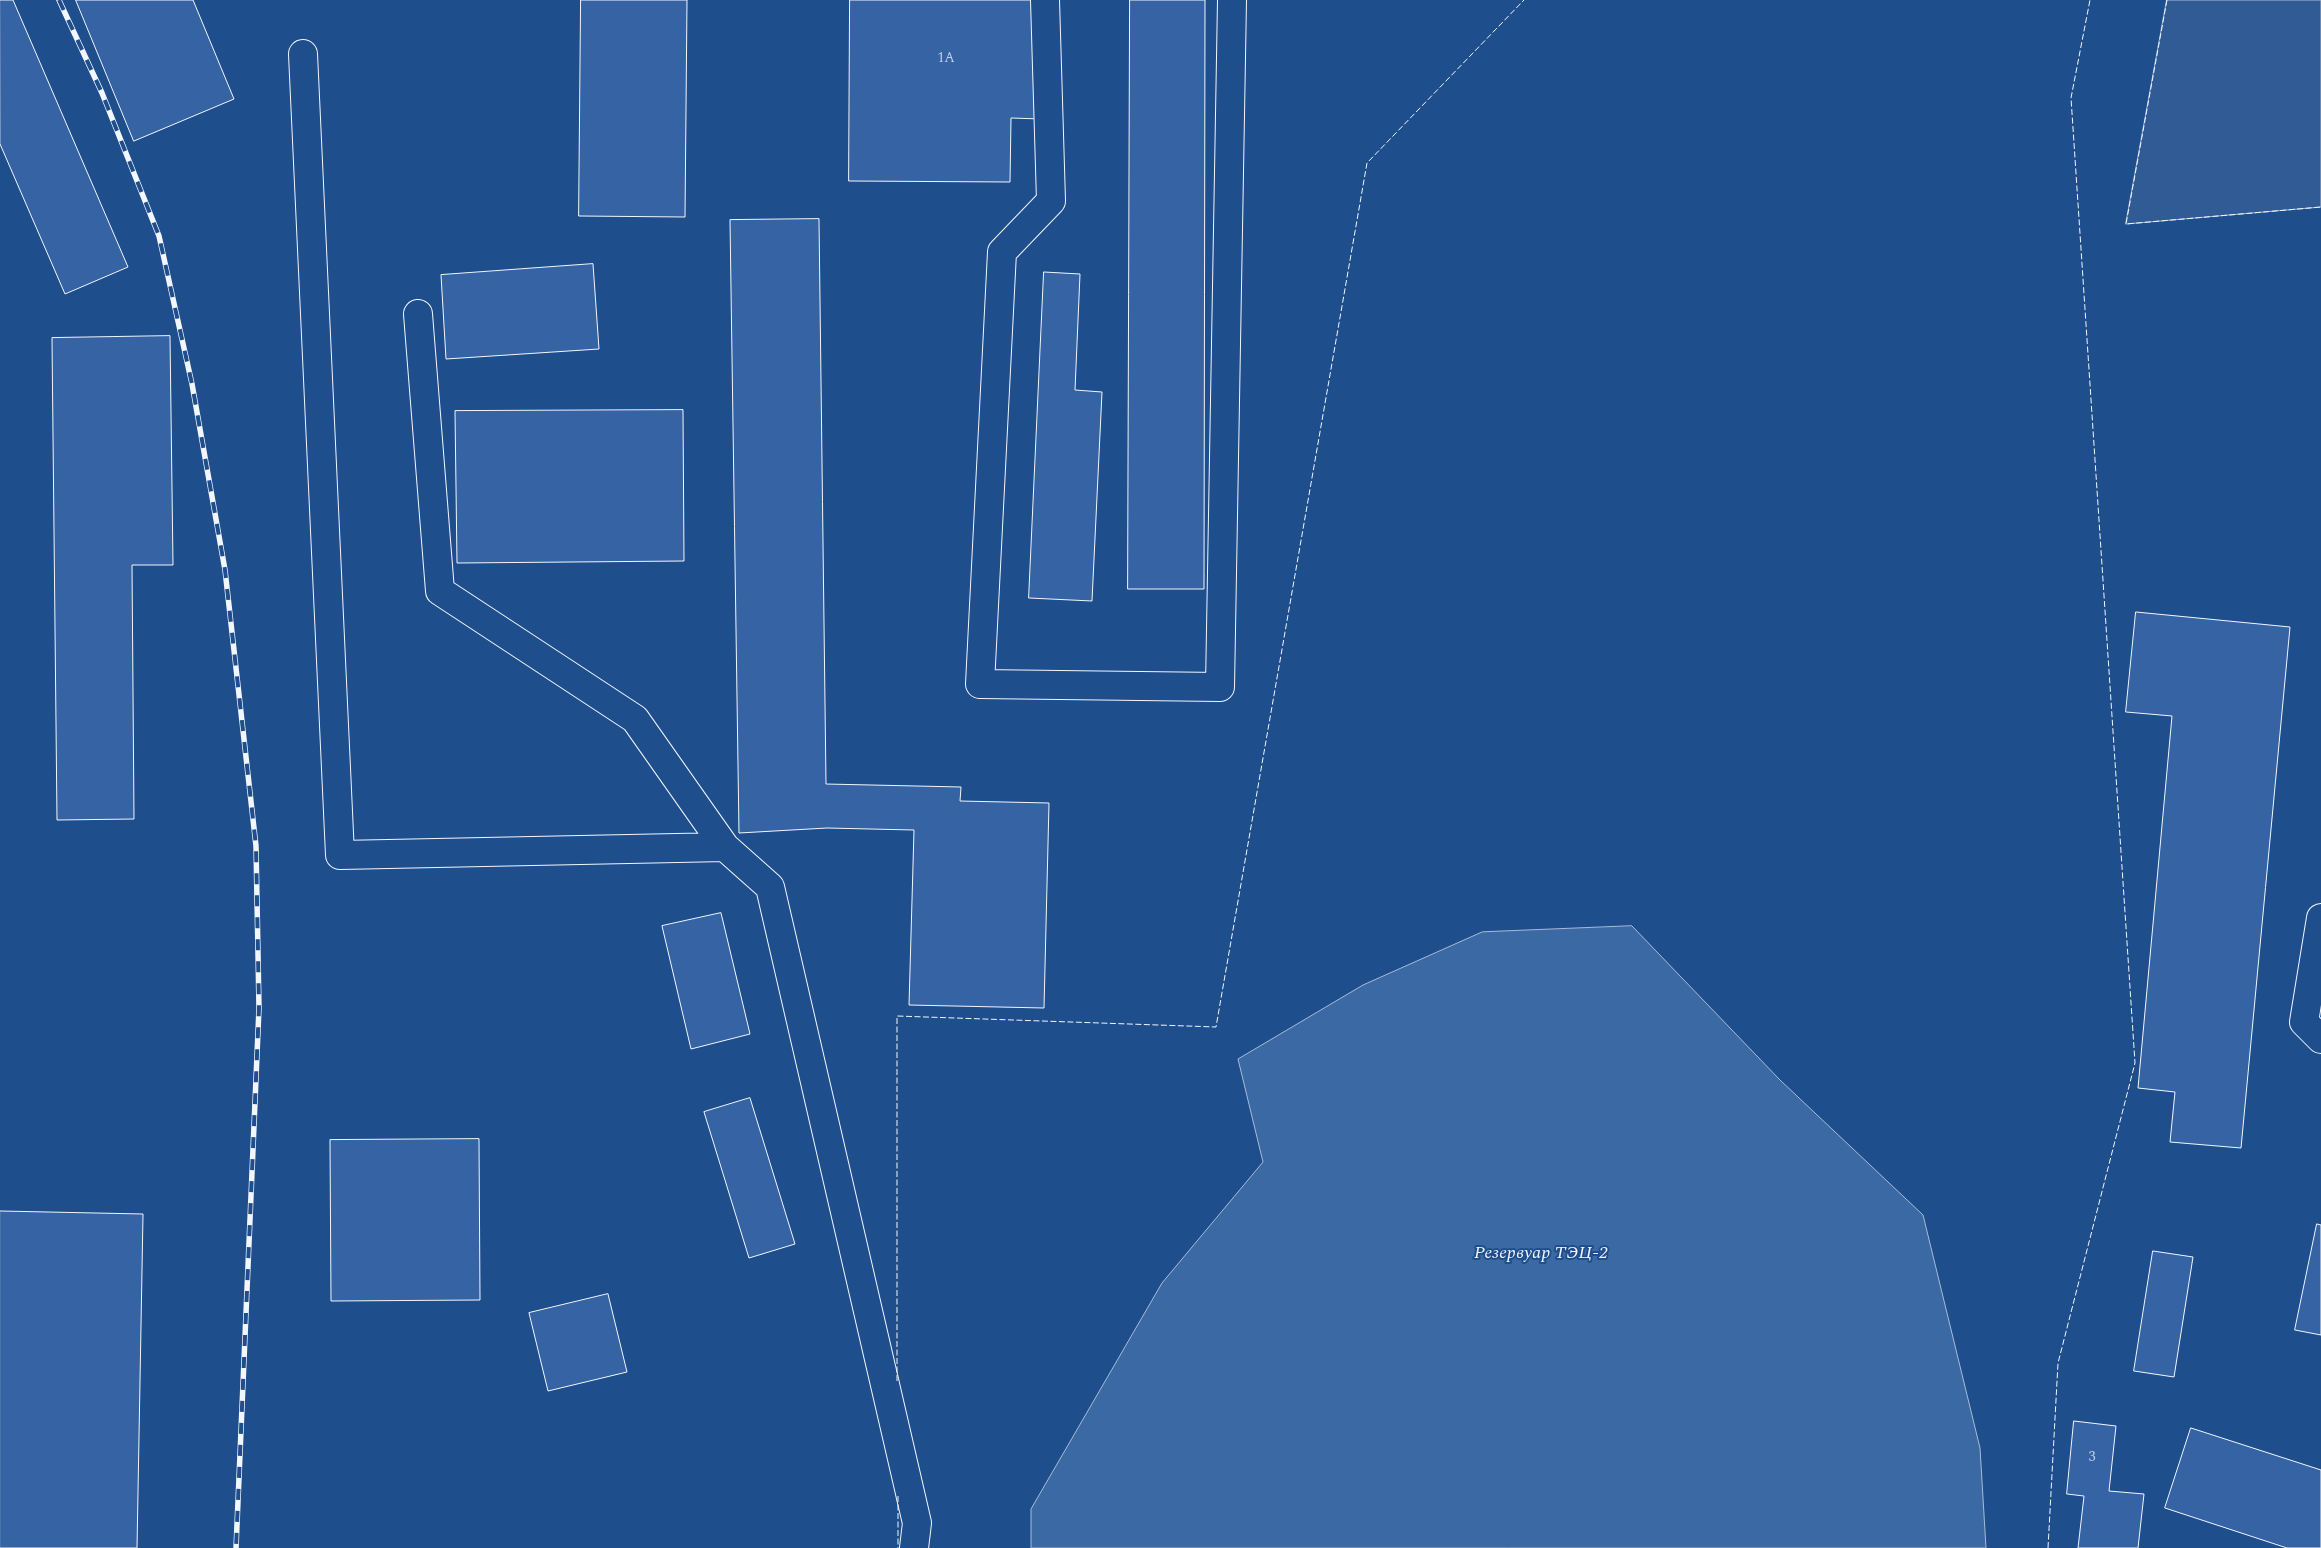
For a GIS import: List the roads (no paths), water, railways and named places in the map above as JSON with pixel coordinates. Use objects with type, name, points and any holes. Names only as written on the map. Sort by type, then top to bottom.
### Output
[{"type":"lane","points":[[1045,0],[1051,201],[1002,252],[980,684],[1220,687],[1232,0]]},
{"type":"lane","points":[[303,54],[340,855],[725,847]]},
{"type":"lane","points":[[418,314],[440,591],[635,719],[725,847],[770,887],[917,1523],[914,1548]]},
{"type":"lane","points":[[2321,918],[2304,1022],[2321,1039]]},
{"type":"water","name":"Резервуар ТЭЦ-2","points":[[1632,926],[1780,1080],[1923,1215],[1980,1448],[1986,1548],[1031,1548],[1031,1509],[1162,1283],[1263,1162],[1238,1059],[1363,985],[1482,932]]},
{"type":"railway","points":[[59,0],[102,93],[159,236],[192,384],[225,570],[256,846],[259,1008],[236,1548]]}]
